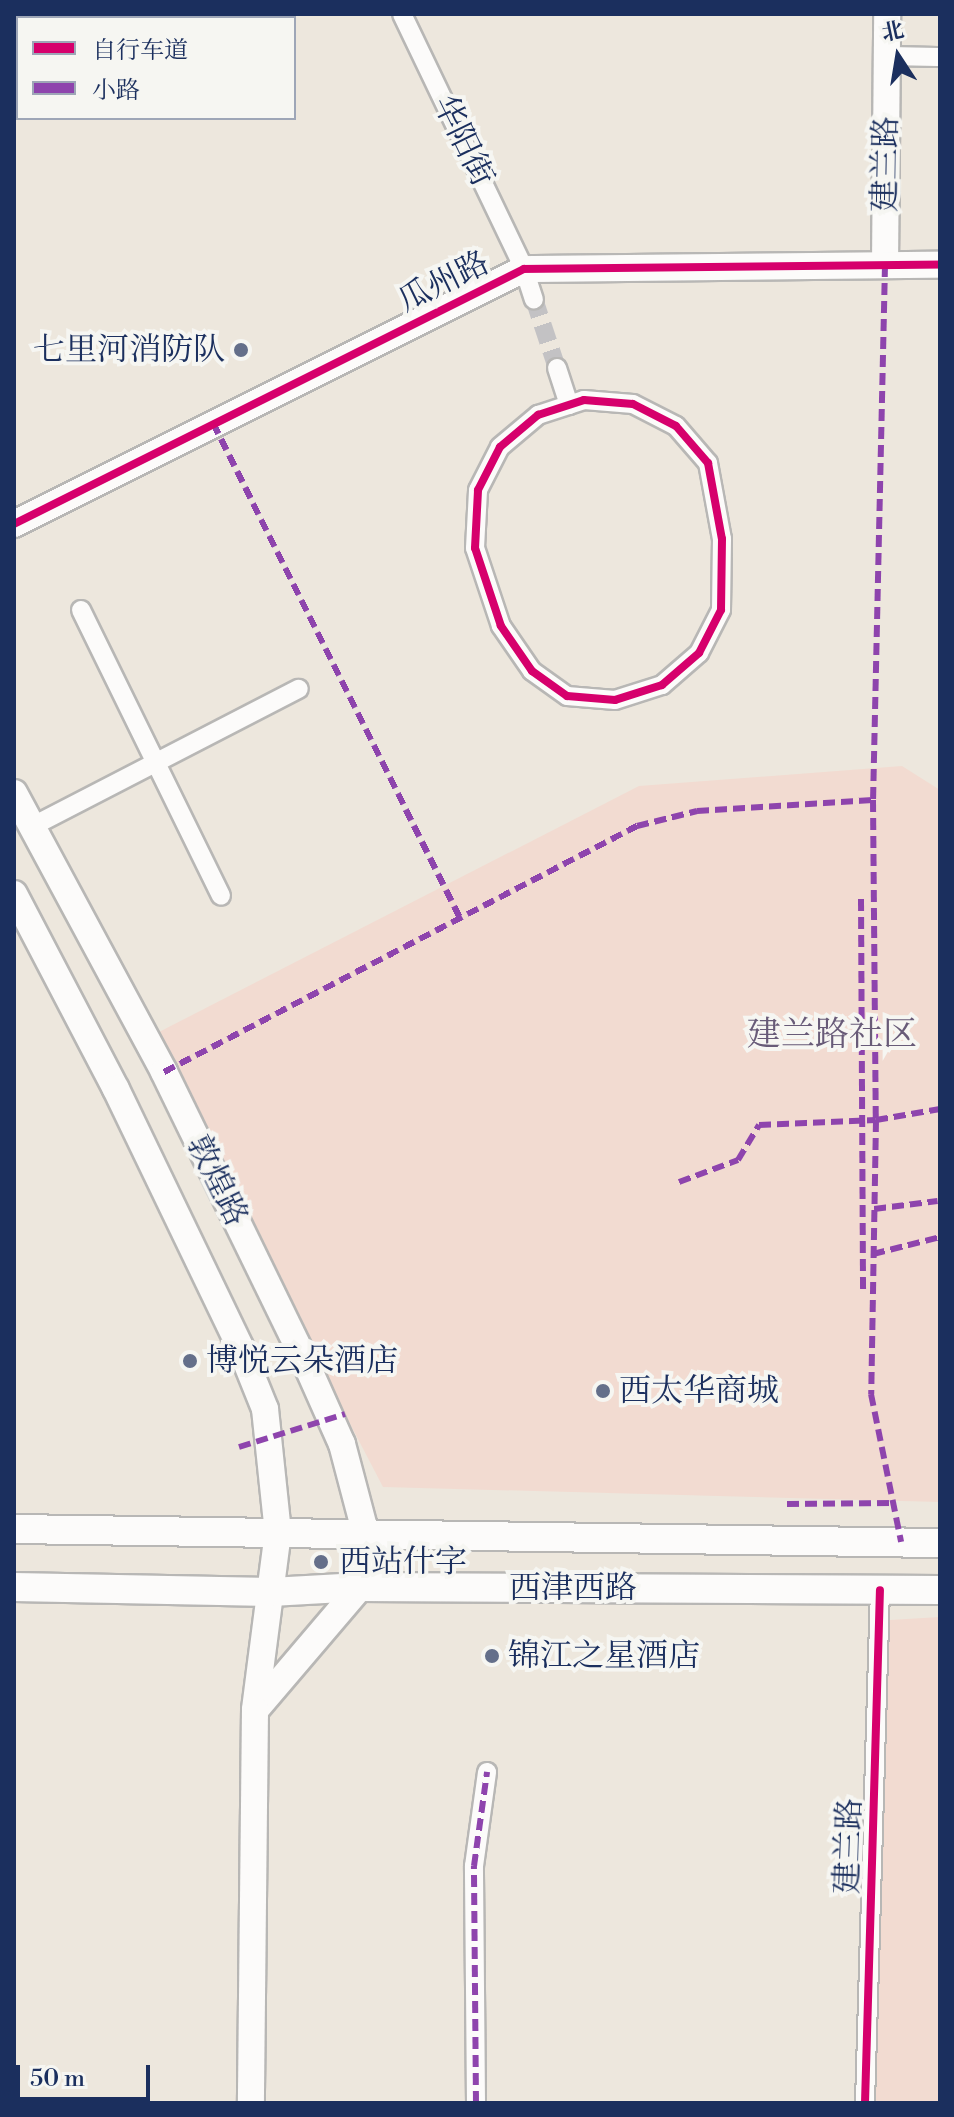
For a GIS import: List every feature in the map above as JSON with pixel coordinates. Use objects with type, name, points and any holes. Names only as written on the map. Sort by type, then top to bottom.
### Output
[{"type":"main road","name":"西津西路","points":[[14,1529],[940,1543]]},
{"type":"main road","name":"西津西路","points":[[14,1587],[271,1592],[360,1587],[940,1590]]},
{"type":"street","name":"华阳街","points":[[402,14],[524,269],[534,299]]},
{"type":"street","name":"建兰路","points":[[885,265],[887,14]]},
{"type":"street","points":[[887,56],[940,57]]},
{"type":"street","name":"瓜州路","points":[[14,524],[524,269],[940,265]]},
{"type":"street","points":[[557,368],[569,405]]},
{"type":"street","points":[[584,400],[633,404],[676,426],[708,463],[722,539],[721,610],[699,653],[662,685],[615,700],[567,696],[532,671],[501,626],[475,548],[478,490],[500,447],[538,415],[569,405],[584,400]]},
{"type":"street","points":[[81,610],[221,896]]},
{"type":"street","points":[[33,826],[299,689]]},
{"type":"street","name":"敦煌路","points":[[14,793],[164,1072],[305,1361],[342,1444],[366,1535],[360,1587]]},
{"type":"street","name":"敦煌路","points":[[14,894],[116,1089],[240,1347],[265,1409],[278,1532],[255,1710],[251,2103]]},
{"type":"street","points":[[255,1710],[360,1587]]},
{"type":"street","name":"建兰路","points":[[865,2103],[880,1590]]},
{"type":"street","points":[[476,2103],[474,1866],[487,1772]]},
{"type":"shaded area","points":[[14,14],[220,14],[16,16],[14,119]]},
{"type":"shaded area","points":[[902,766],[940,790],[940,1502],[383,1487],[309,1345],[159,1032],[639,786]]},
{"type":"shaded area","points":[[940,1617],[940,2103],[867,2103],[890,1620]]},
{"type":"tunnel","points":[[534,299],[557,368]]},
{"type":"marked path","points":[[885,265],[873,800],[876,1120],[871,1394],[901,1542]]},
{"type":"marked path","points":[[213,423],[459,916]]},
{"type":"marked path","points":[[164,1072],[637,826],[697,811],[873,800]]},
{"type":"marked path","points":[[861,899],[863,1295]]},
{"type":"marked path","points":[[679,1182],[738,1160],[759,1125],[876,1120],[940,1109]]},
{"type":"marked path","points":[[874,1209],[938,1201]]},
{"type":"marked path","points":[[873,1254],[940,1237]]},
{"type":"marked path","points":[[239,1447],[345,1414]]},
{"type":"marked path","points":[[787,1504],[893,1503]]},
{"type":"marked path","points":[[476,2103],[474,1866],[487,1772]]},
{"type":"cycle path","points":[[14,524],[524,269],[940,265]]},
{"type":"cycle path","points":[[584,400],[633,404],[676,426],[708,463],[722,539],[721,610],[699,653],[662,685],[615,700],[567,696],[532,671],[501,626],[475,548],[478,490],[500,447],[538,415],[584,400]]},
{"type":"cycle path","points":[[865,2103],[880,1590]]},
{"type":"place","name":"七里河消防队","points":[[241,350]]},
{"type":"place","name":"博悦云朵酒店","points":[[190,1361]]},
{"type":"place","name":"西太华商城","points":[[603,1391]]},
{"type":"place","name":"西站什字","points":[[321,1562]]},
{"type":"place","name":"锦江之星酒店","points":[[492,1656]]},
{"type":"district","name":"建兰路社区","points":[[832,1036]]}]
